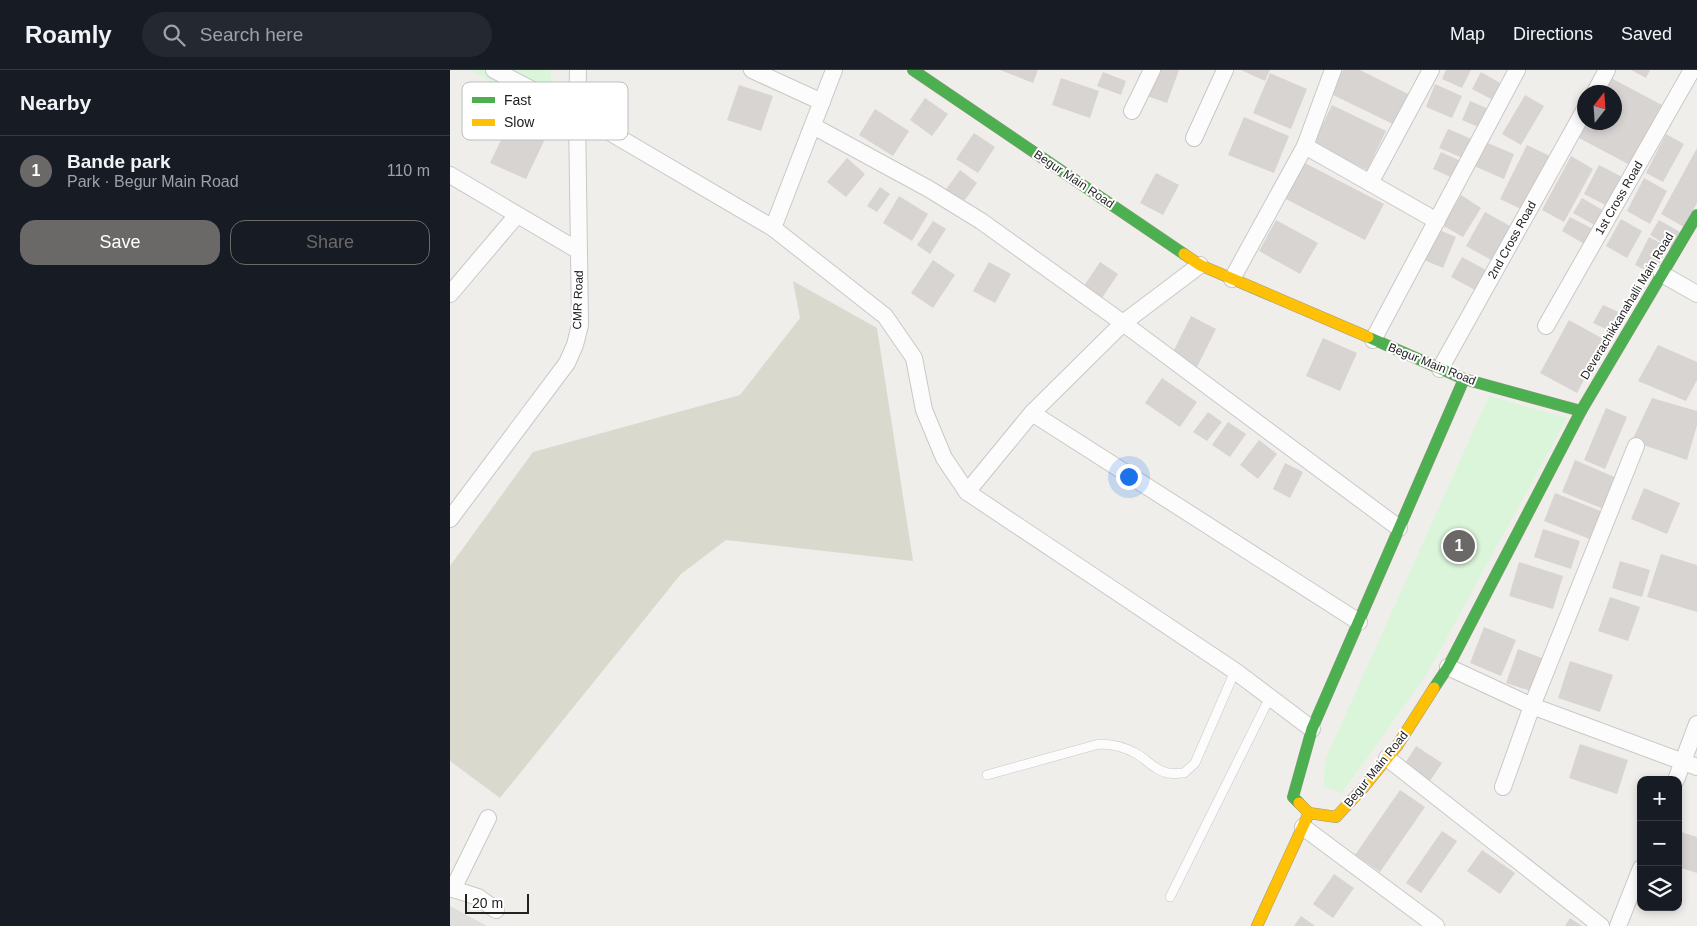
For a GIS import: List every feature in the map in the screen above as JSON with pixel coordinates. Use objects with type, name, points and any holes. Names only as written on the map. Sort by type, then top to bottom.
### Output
[{"type":"street","points":[[494,70],[517,82]]},
{"type":"street","points":[[752,70],[822,102]]},
{"type":"street","points":[[773,228],[834,70]]},
{"type":"street","name":"Begur Main Road","points":[[912,70],[1200,266],[1464,379],[1581,411],[1448,667],[1397,746],[1336,817],[1306,820]]},
{"type":"street","points":[[1132,111],[1152,70]]},
{"type":"street","points":[[1194,138],[1224,70]]},
{"type":"street","points":[[1232,279],[1305,146],[1333,70]]},
{"type":"street","points":[[1370,184],[1431,70]]},
{"type":"street","points":[[1373,340],[1517,70]]},
{"type":"street","points":[[1599,85],[1607,70]]},
{"type":"street","name":"1st Cross Road","points":[[1546,326],[1692,70]]},
{"type":"street","name":"2nd Cross Road","points":[[1440,369],[1577,124]]},
{"type":"street","points":[[813,126],[930,189],[981,221],[1124,323],[1399,528]]},
{"type":"street","name":"CMR Road","points":[[450,519],[567,363],[575,345],[580,325],[577,140]]},
{"type":"street","points":[[623,140],[773,228],[885,316],[914,358],[924,410],[944,458],[967,492],[1235,671],[1312,730]]},
{"type":"street","points":[[1305,146],[1437,221]]},
{"type":"street","points":[[450,175],[579,251]]},
{"type":"street","points":[[450,294],[517,215]]},
{"type":"street","name":"Deverachikkanahalli Main Road","points":[[1581,411],[1697,215]]},
{"type":"street","points":[[967,492],[1032,413],[1124,323],[1200,266]]},
{"type":"street","points":[[1662,274],[1697,294]]},
{"type":"street","points":[[1436,926],[1306,820],[1293,798],[1312,730],[1464,379]]},
{"type":"street","points":[[1032,413],[1358,622]]},
{"type":"street","points":[[1503,787],[1532,706],[1636,446]]},
{"type":"street","points":[[1448,667],[1532,706],[1690,764]]},
{"type":"street","points":[[1680,776],[1690,764],[1697,724]]},
{"type":"street","points":[[1387,758],[1601,926]]},
{"type":"street","points":[[488,818],[452,888],[478,897],[496,910]]},
{"type":"street","points":[[1257,926],[1306,820]]},
{"type":"street","points":[[1618,926],[1637,878]]},
{"type":"lane","points":[[987,775],[1098,744],[1112,744],[1125,748],[1138,754],[1152,766],[1168,773],[1184,774],[1195,763],[1235,671]]},
{"type":"lane","points":[[1170,897],[1270,697]]},
{"type":"shaded area","points":[[793,281],[877,328],[913,561],[726,540],[681,574],[500,798],[450,761],[450,566],[533,452],[740,395],[800,318]]},
{"type":"shaded area","points":[[450,906],[487,926],[450,926]]},
{"type":"green space","points":[[471,70],[551,70],[551,82],[491,82]]},
{"type":"green space","points":[[1489,396],[1567,418],[1427,674],[1342,793],[1323,786],[1326,758]]},
{"type":"building","points":[[1000,70],[1038,70],[1033,83]]},
{"type":"building","points":[[1153,70],[1179,70],[1167,103],[1144,95]]},
{"type":"building","points":[[1241,70],[1270,70],[1265,81]]},
{"type":"building","points":[[1343,70],[1360,70],[1410,95],[1395,125],[1331,94]]},
{"type":"building","points":[[1446,70],[1471,70],[1462,88],[1442,79]]},
{"type":"building","points":[[1631,70],[1650,70],[1646,78]]},
{"type":"building","points":[[1103,72],[1126,81],[1121,95],[1097,86]]},
{"type":"building","points":[[1481,72],[1502,84],[1493,100],[1472,89]]},
{"type":"building","points":[[1270,73],[1307,89],[1291,129],[1253,113]]},
{"type":"building","points":[[1061,78],[1099,91],[1090,118],[1052,105]]},
{"type":"building","points":[[1611,78],[1662,105],[1630,165],[1579,138],[1583,130],[1622,130],[1622,85],[1607,85]]},
{"type":"building","points":[[1435,84],[1462,96],[1452,118],[1426,107]]},
{"type":"building","points":[[739,85],[773,96],[761,131],[727,120]]},
{"type":"building","points":[[1525,95],[1544,106],[1521,145],[1502,134]]},
{"type":"building","points":[[925,98],[948,114],[932,136],[910,120]]},
{"type":"building","points":[[1470,101],[1491,110],[1483,129],[1462,120]]},
{"type":"building","points":[[1332,105],[1386,131],[1367,170],[1313,144]]},
{"type":"building","points":[[875,109],[909,131],[893,156],[859,135]]},
{"type":"building","points":[[1244,117],[1289,136],[1274,173],[1228,155]]},
{"type":"building","points":[[1448,129],[1474,140],[1465,159],[1439,148]]},
{"type":"building","points":[[974,133],[995,147],[978,173],[956,159]]},
{"type":"building","points":[[1666,134],[1684,144],[1663,182],[1646,173]]},
{"type":"building","points":[[501,140],[545,140],[526,179],[490,163]]},
{"type":"building","points":[[1485,142],[1514,154],[1504,179],[1474,166]]},
{"type":"building","points":[[1527,145],[1554,158],[1527,212],[1500,199]]},
{"type":"building","points":[[1697,148],[1697,203],[1684,227],[1661,214]]},
{"type":"building","points":[[1441,152],[1465,163],[1457,180],[1433,169]]},
{"type":"building","points":[[1571,156],[1593,169],[1564,222],[1542,210]]},
{"type":"building","points":[[847,158],[865,174],[846,197],[827,182]]},
{"type":"building","points":[[1303,162],[1384,204],[1365,240],[1284,198]]},
{"type":"building","points":[[1599,165],[1624,178],[1609,207],[1584,194]]},
{"type":"building","points":[[960,170],[977,183],[959,208],[942,195]]},
{"type":"building","points":[[1156,173],[1179,185],[1163,215],[1140,203]]},
{"type":"building","points":[[1644,178],[1667,191],[1650,224],[1627,211]]},
{"type":"building","points":[[880,187],[890,194],[877,212],[867,206]]},
{"type":"building","points":[[1461,195],[1481,208],[1463,237],[1442,225]]},
{"type":"building","points":[[899,196],[928,214],[912,241],[883,223]]},
{"type":"building","points":[[1582,198],[1606,212],[1598,227],[1573,213]]},
{"type":"building","points":[[1485,212],[1512,227],[1493,261],[1466,246]]},
{"type":"building","points":[[1570,217],[1595,230],[1586,245],[1562,231]]},
{"type":"building","points":[[1621,219],[1642,231],[1627,258],[1606,246]]},
{"type":"building","points":[[1276,220],[1318,243],[1300,274],[1259,251]]},
{"type":"building","points":[[1659,220],[1680,232],[1671,248],[1650,235]]},
{"type":"building","points":[[933,221],[946,229],[930,254],[917,245]]},
{"type":"building","points":[[1437,229],[1456,237],[1443,268],[1424,260]]},
{"type":"building","points":[[1649,237],[1668,247],[1654,274],[1635,265]]},
{"type":"building","points":[[1462,257],[1486,270],[1475,290],[1451,277]]},
{"type":"building","points":[[933,260],[955,275],[933,308],[911,293]]},
{"type":"building","points":[[989,262],[1011,274],[995,303],[973,291]]},
{"type":"building","points":[[1100,262],[1118,274],[1102,298],[1084,286]]},
{"type":"building","points":[[1603,305],[1623,314],[1614,333],[1593,323]]},
{"type":"building","points":[[1191,316],[1216,329],[1197,367],[1172,354]]},
{"type":"building","points":[[1569,320],[1605,340],[1577,393],[1540,373]]},
{"type":"building","points":[[1323,338],[1357,353],[1340,391],[1306,376]]},
{"type":"building","points":[[1658,345],[1697,362],[1697,380],[1686,401],[1638,381]]},
{"type":"building","points":[[1162,378],[1197,402],[1180,427],[1145,403]]},
{"type":"building","points":[[1652,398],[1697,411],[1697,425],[1687,460],[1632,441]]},
{"type":"building","points":[[1606,408],[1627,417],[1605,469],[1584,460]]},
{"type":"building","points":[[1208,412],[1222,422],[1207,441],[1193,432]]},
{"type":"building","points":[[1228,422],[1246,434],[1230,457],[1212,445]]},
{"type":"building","points":[[1259,440],[1277,454],[1258,479],[1240,465]]},
{"type":"building","points":[[1575,460],[1619,479],[1606,510],[1562,492]]},
{"type":"building","points":[[1285,463],[1303,472],[1290,498],[1273,489]]},
{"type":"building","points":[[1644,488],[1680,503],[1667,534],[1631,519]]},
{"type":"building","points":[[1555,493],[1603,512],[1592,540],[1544,521]]},
{"type":"building","points":[[1543,529],[1580,541],[1571,569],[1534,557]]},
{"type":"building","points":[[1661,554],[1697,565],[1697,612],[1647,597]]},
{"type":"building","points":[[1620,561],[1650,570],[1642,597],[1612,588]]},
{"type":"building","points":[[1519,562],[1563,576],[1553,609],[1509,596]]},
{"type":"building","points":[[1610,597],[1640,607],[1628,641],[1598,631]]},
{"type":"building","points":[[1484,627],[1516,640],[1501,676],[1470,663]]},
{"type":"building","points":[[1518,649],[1542,658],[1531,691],[1506,683]]},
{"type":"building","points":[[1570,661],[1613,675],[1600,712],[1558,698]]},
{"type":"building","points":[[1580,744],[1628,760],[1617,794],[1569,778]]},
{"type":"building","points":[[1416,746],[1442,763],[1430,781],[1404,765]]},
{"type":"building","points":[[1400,790],[1425,807],[1380,872],[1355,855]]},
{"type":"building","points":[[1442,831],[1457,841],[1421,893],[1406,883]]},
{"type":"building","points":[[1682,832],[1697,837],[1697,873],[1682,868]]},
{"type":"building","points":[[1482,850],[1515,873],[1500,894],[1467,871]]},
{"type":"building","points":[[1334,874],[1354,888],[1333,918],[1313,904]]},
{"type":"building","points":[[1301,916],[1315,926],[1294,926]]},
{"type":"building","points":[[1570,918],[1582,926],[1565,926]]},
{"type":"traffic: fast","points":[[913,70],[1184,254]]},
{"type":"traffic: fast","points":[[1434,688],[1448,667],[1581,411],[1697,215]]},
{"type":"traffic: fast","points":[[1368,337],[1464,379],[1581,411]]},
{"type":"traffic: fast","points":[[1299,803],[1293,797],[1312,729],[1464,379]]},
{"type":"traffic: slow","points":[[1184,254],[1200,265],[1368,337]]},
{"type":"traffic: slow","points":[[1299,803],[1309,813],[1336,817],[1363,788],[1397,746],[1434,688]]},
{"type":"traffic: slow","points":[[1257,926],[1309,813]]},
{"type":"place","name":"Bande park","points":[[1459,546]]}]
